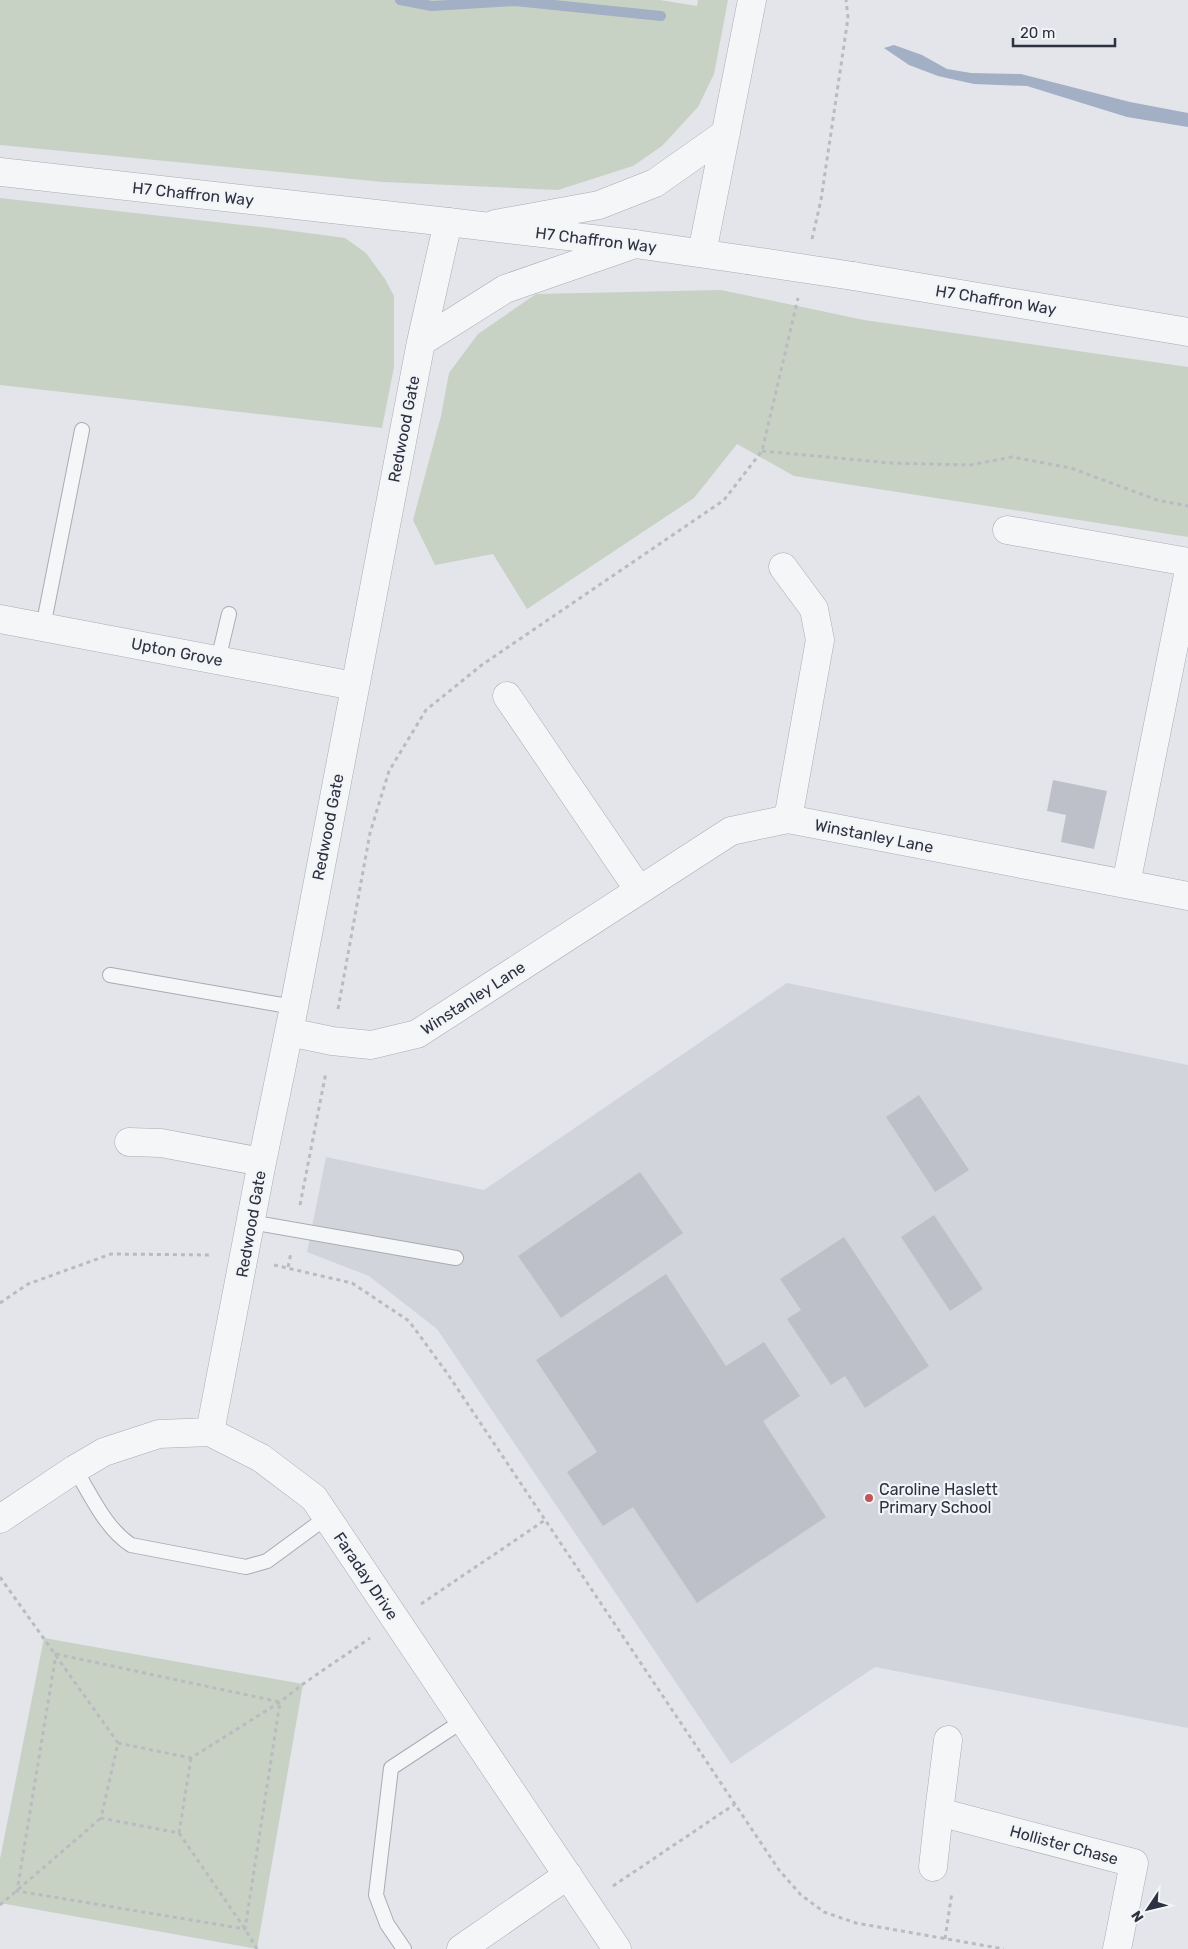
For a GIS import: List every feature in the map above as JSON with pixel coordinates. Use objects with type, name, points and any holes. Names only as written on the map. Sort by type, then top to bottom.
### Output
[{"type":"street","points":[[702,253],[752,0]]},
{"type":"street","points":[[483,226],[599,205],[655,183],[726,133]]},
{"type":"street","name":"H7 Chaffron Way","points":[[0,172],[636,244],[853,276],[1188,332]]},
{"type":"street","name":"Redwood Gate","points":[[210,1432],[262,1162],[292,1020],[420,342],[448,222]]},
{"type":"street","points":[[420,342],[506,289],[636,244]]},
{"type":"street","points":[[1007,530],[1188,562]]},
{"type":"street","points":[[783,567],[814,609],[820,640],[788,819]]},
{"type":"street","points":[[1126,884],[1188,575]]},
{"type":"street","name":"Upton Grove","points":[[0,619],[354,686]]},
{"type":"street","points":[[507,696],[639,890]]},
{"type":"street","name":"Winstanley Lane","points":[[292,1020],[332,1041],[371,1045],[417,1034],[731,831],[788,819],[1188,896]]},
{"type":"street","points":[[129,1142],[161,1143],[262,1162]]},
{"type":"street","name":"Faraday Drive","points":[[0,1519],[104,1452],[159,1434],[210,1432],[261,1458],[314,1498],[617,1949]]},
{"type":"street","points":[[933,1867],[948,1740]]},
{"type":"street","name":"Hollister Chase","points":[[939,1812],[1134,1863],[1117,1949]]},
{"type":"street","points":[[461,1949],[568,1875]]},
{"type":"lane","points":[[42,626],[82,430]]},
{"type":"lane","points":[[218,660],[229,614]]},
{"type":"lane","points":[[110,975],[292,1020]]},
{"type":"lane","points":[[251,1222],[456,1258]]},
{"type":"lane","points":[[75,1469],[111,1527],[121,1538],[131,1544],[246,1567],[267,1561],[327,1517]]},
{"type":"lane","points":[[404,1949],[387,1924],[376,1895],[391,1768],[464,1720]]},
{"type":"path","points":[[809,249],[821,200],[848,18],[846,0]]},
{"type":"path","points":[[288,1267],[370,833],[389,771],[426,710],[483,664],[724,500],[762,451],[798,297]]},
{"type":"path","points":[[762,451],[890,463],[925,464],[970,465],[1012,457],[1071,468],[1156,500],[1188,506]]},
{"type":"path","points":[[0,1303],[28,1284],[111,1254],[206,1254],[288,1267],[352,1282],[409,1321],[448,1373],[779,1870],[801,1895],[824,1912],[856,1923],[1004,1949]]},
{"type":"path","points":[[0,1577],[118,1744],[191,1758],[280,1702],[303,1684],[545,1520]]},
{"type":"path","points":[[56,1654],[280,1702]]},
{"type":"path","points":[[16,1891],[56,1654]]},
{"type":"path","points":[[245,1928],[280,1702]]},
{"type":"path","points":[[0,1905],[102,1818],[118,1744]]},
{"type":"path","points":[[191,1758],[179,1833],[245,1928],[256,1949]]},
{"type":"path","points":[[587,1904],[735,1804]]},
{"type":"path","points":[[102,1818],[179,1833]]},
{"type":"path","points":[[16,1891],[245,1928]]},
{"type":"shaded area","points":[[0,0],[660,0],[697,6],[698,0],[728,0],[714,74],[698,107],[662,146],[633,166],[558,190],[383,182],[0,145]]},
{"type":"shaded area","points":[[0,198],[345,238],[366,253],[385,279],[394,296],[394,367],[382,428],[0,385]]},
{"type":"shaded area","points":[[721,290],[864,320],[1188,367],[1188,537],[794,476],[737,444],[694,498],[527,609],[493,554],[435,565],[413,520],[441,416],[449,373],[478,334],[536,294]]},
{"type":"shaded area","name":"Caroline Haslett Primary School","points":[[787,983],[1188,1065],[1188,1728],[875,1667],[731,1764],[437,1329],[369,1276],[307,1252],[326,1157],[484,1190]]},
{"type":"shaded area","points":[[44,1638],[303,1684],[257,1949],[0,1903],[0,1859]]},
{"type":"water","points":[[894,45],[922,55],[947,69],[971,73],[1021,74],[1130,102],[1188,113],[1188,127],[1127,117],[1027,86],[974,84],[938,76],[909,65],[884,48]]},
{"type":"building","points":[[1053,780],[1107,791],[1094,849],[1061,842],[1066,815],[1047,811]]},
{"type":"building","points":[[919,1095],[969,1170],[935,1192],[886,1117]]},
{"type":"building","points":[[640,1172],[683,1233],[561,1318],[518,1256]]},
{"type":"building","points":[[934,1215],[983,1289],[950,1311],[901,1237]]},
{"type":"building","points":[[844,1237],[929,1366],[865,1408],[845,1376],[831,1385],[787,1319],[801,1310],[780,1279]]},
{"type":"building","points":[[666,1274],[726,1366],[764,1342],[800,1396],[763,1421],[826,1517],[697,1603],[633,1507],[603,1526],[567,1472],[597,1452],[536,1360]]},
{"type":"waterway","points":[[400,0],[432,6],[515,1],[661,16]]},
{"type":"place","name":"Caroline Haslett Primary School","points":[[869,1498]]}]
